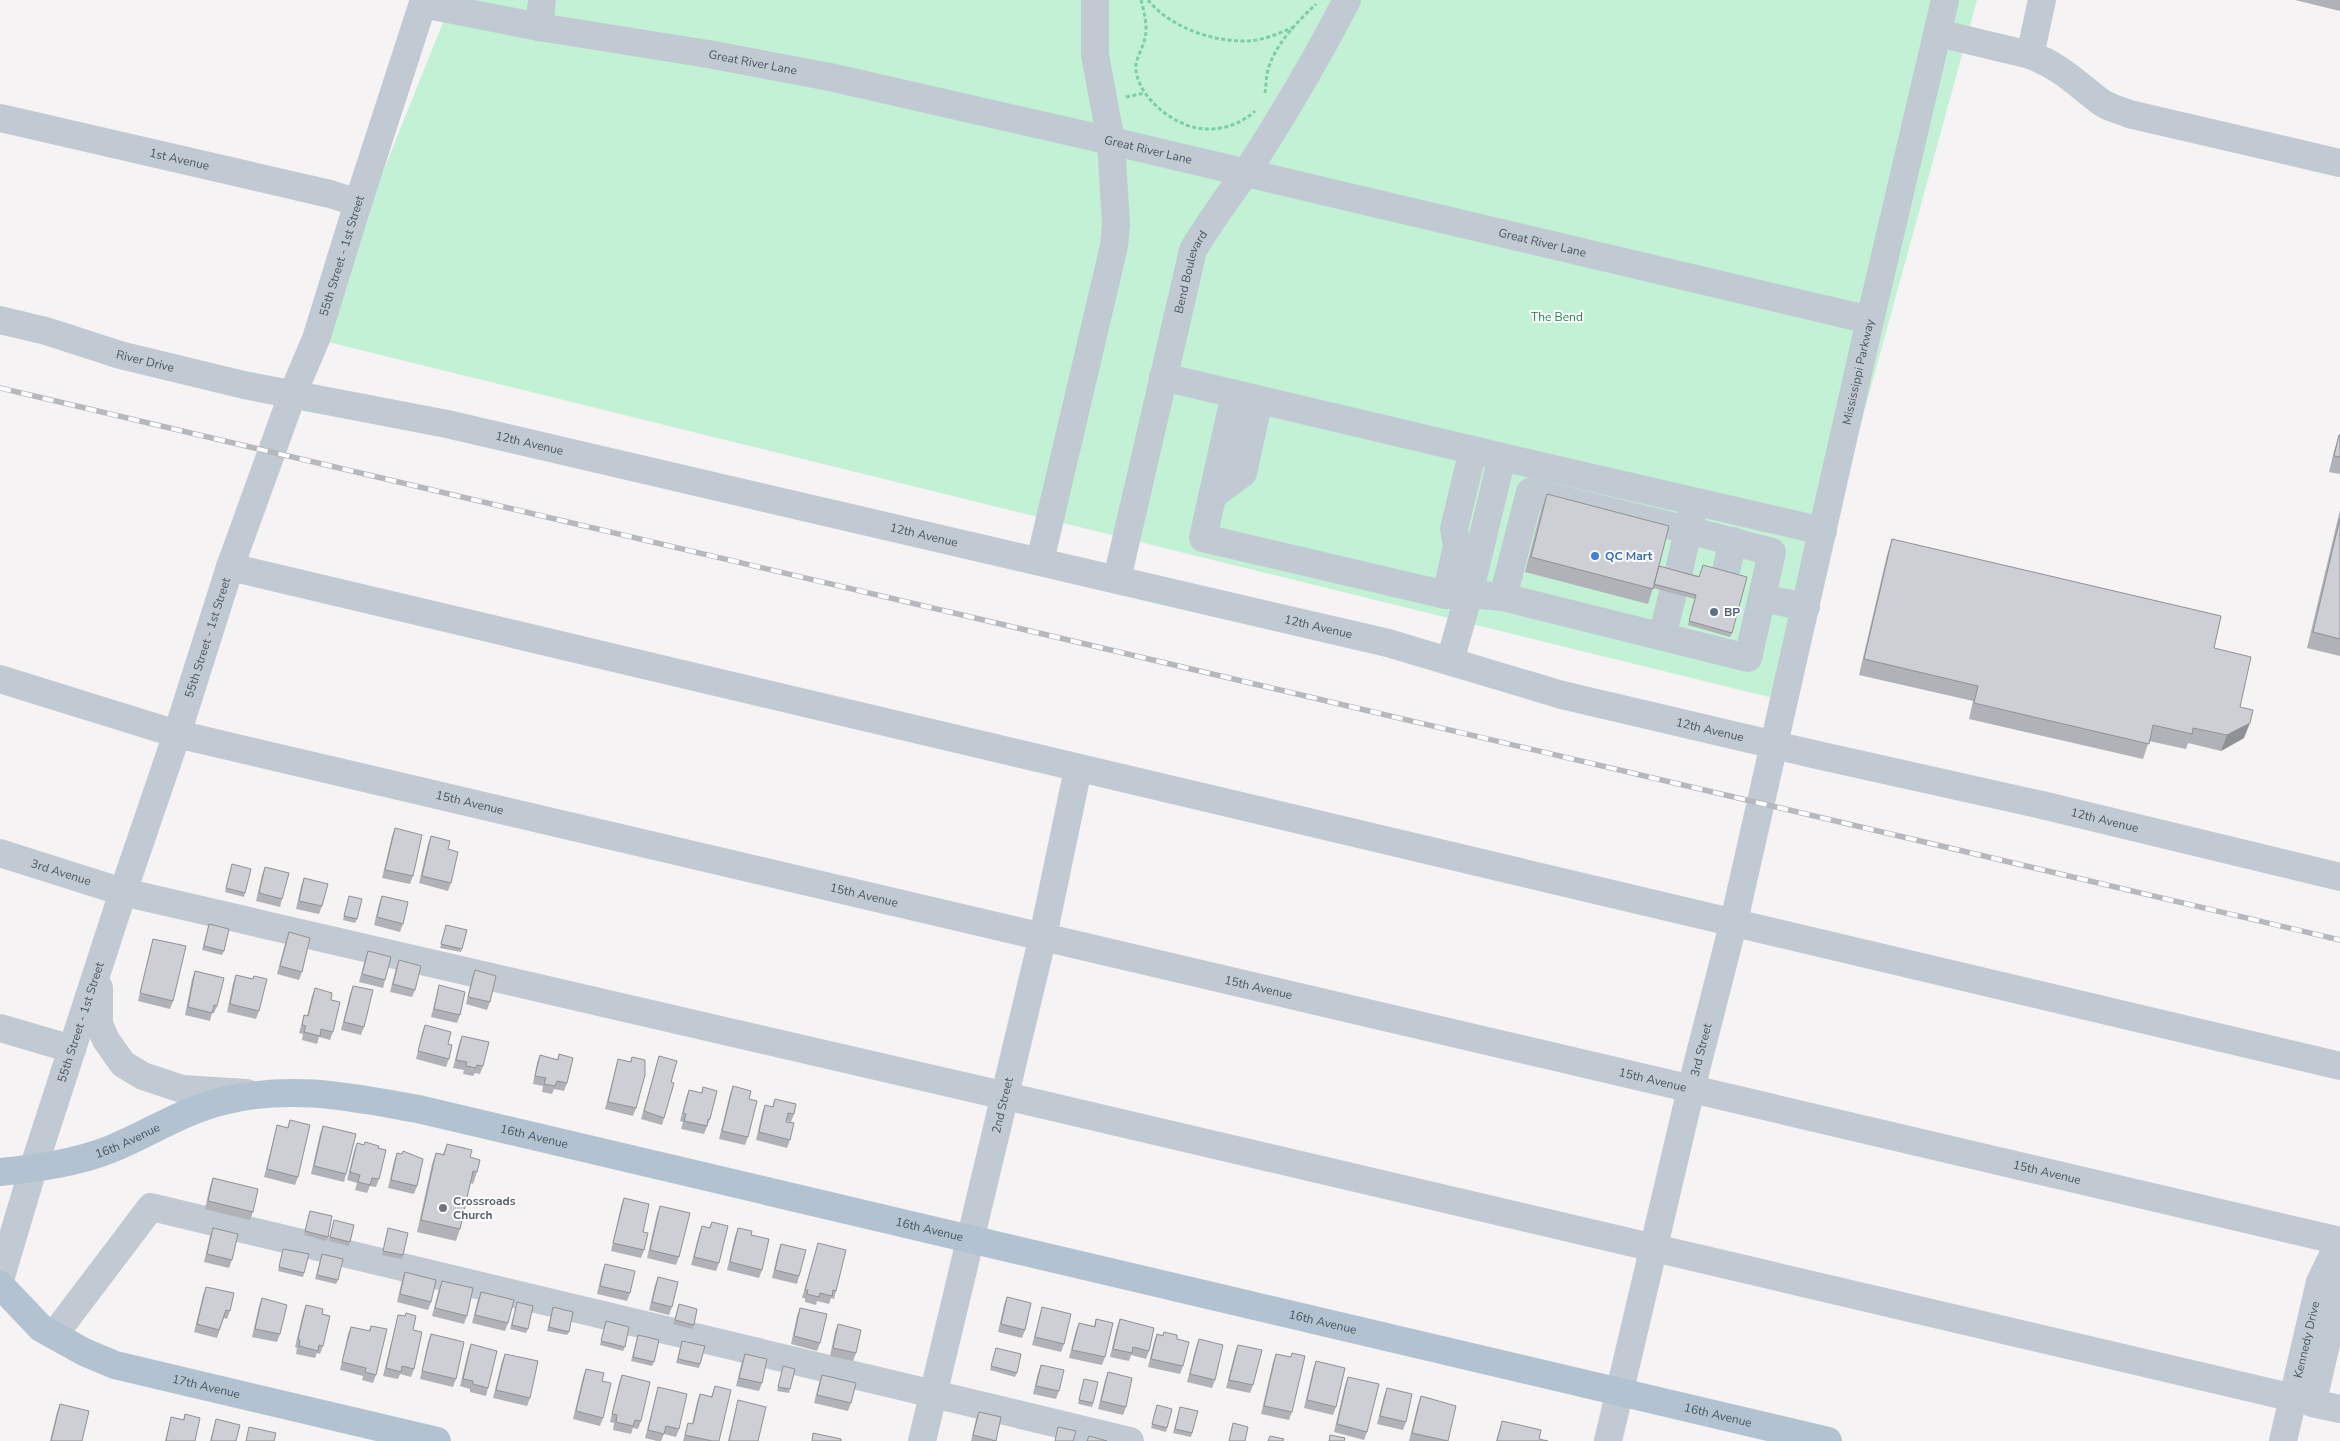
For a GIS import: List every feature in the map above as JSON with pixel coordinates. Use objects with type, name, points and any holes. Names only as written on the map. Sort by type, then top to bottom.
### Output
[{"type":"main road","name":"16th Avenue","points":[[0,1172],[33,1169],[81,1159],[111,1149],[221,1101],[261,1094],[296,1092],[337,1094],[418,1109],[1828,1441]]},
{"type":"main road","name":"17th Avenue","points":[[0,1285],[41,1328],[84,1352],[115,1365],[437,1441]]},
{"type":"street","points":[[539,27],[542,0]]},
{"type":"street","points":[[1040,561],[1114,246],[1116,225],[1111,141],[1095,56],[1095,0]]},
{"type":"street","name":"Bend Boulevard","points":[[1117,579],[1193,250],[1208,223],[1245,173],[1294,99],[1347,0]]},
{"type":"street","name":"Mississippi Parkway","points":[[1774,746],[1870,320],[1946,0]]},
{"type":"street","points":[[2030,55],[2042,0]]},
{"type":"street","name":"Great River Lane","points":[[424,2],[539,27],[708,54],[820,76],[1111,141],[1870,320]]},
{"type":"street","name":"55th Street - 1st Street","points":[[0,1280],[33,1169],[122,892],[178,734],[230,567],[293,393],[315,342],[358,202],[424,2]]},
{"type":"street","points":[[1938,34],[2030,55],[2050,62],[2085,87],[2102,103],[2130,114],[2340,163]]},
{"type":"street","name":"1st Avenue","points":[[0,118],[358,202]]},
{"type":"street","name":"River Drive","points":[[0,320],[46,331],[130,357],[244,385],[293,393]]},
{"type":"street","points":[[1163,378],[1823,531]]},
{"type":"street","name":"12th Avenue","points":[[293,393],[447,424],[646,472],[1040,561],[1388,643],[1562,695],[1774,746],[2042,805],[2340,877]]},
{"type":"street","points":[[1247,397],[1243,473],[1212,496],[1203,538],[1457,595],[1503,597],[1662,636],[1709,640],[1748,658],[1772,552],[1530,492],[1503,597]]},
{"type":"street","points":[[1450,660],[1457,595],[1457,546],[1454,529],[1473,450]]},
{"type":"street","points":[[1457,595],[1502,458]]},
{"type":"street","points":[[1662,636],[1695,502]]},
{"type":"street","points":[[1725,576],[1733,541]]},
{"type":"street","points":[[230,567],[1078,769],[1734,921],[2340,1066]]},
{"type":"street","points":[[1762,598],[1806,608]]},
{"type":"street","name":"15th Avenue","points":[[0,680],[178,734],[2340,1241]]},
{"type":"street","name":"3rd Street","points":[[1608,1441],[1691,1089],[1734,921],[1774,746]]},
{"type":"street","name":"2nd Street","points":[[922,1441],[1006,1096],[1043,936],[1078,769]]},
{"type":"street","name":"3rd Avenue","points":[[0,854],[122,892],[1006,1096],[2340,1409]]},
{"type":"street","points":[[100,962],[99,1024],[106,1040],[123,1064],[143,1076],[182,1089],[261,1094]]},
{"type":"street","points":[[0,1028],[72,1049]]},
{"type":"street","points":[[54,1335],[151,1207],[1130,1441]]},
{"type":"street","name":"Kennedy Drive","points":[[2303,1441],[2303,1400],[2320,1282],[2340,1241]]},
{"type":"street","name":"Kennedy Drive","points":[[2283,1441],[2303,1400]]},
{"type":"path","points":[[1141,0],[1146,36],[1135,69],[1138,82],[1147,97],[1162,112],[1182,122],[1204,129],[1228,126],[1246,120],[1256,109]]},
{"type":"path","points":[[1148,0],[1158,12],[1182,27],[1216,37],[1250,41],[1294,27]]},
{"type":"path","points":[[1264,98],[1267,74],[1273,57],[1294,27],[1320,0]]},
{"type":"green space","name":"The Bend","points":[[452,0],[1977,0],[1785,701],[316,339]]},
{"type":"building","points":[[2340,435],[2340,457],[2334,456]]},
{"type":"building","name":"QC Mart","points":[[1547,494],[1669,526],[1653,589],[1531,557]]},
{"type":"building","points":[[2340,518],[2340,639],[2313,632]]},
{"type":"building","points":[[1892,539],[2221,616],[2214,648],[2251,657],[2240,707],[2253,710],[2250,723],[2227,735],[2193,728],[2192,734],[2153,725],[2149,744],[1974,703],[1978,686],[1864,659]]},
{"type":"building","name":"BP","points":[[1703,565],[1747,577],[1732,633],[1689,621],[1696,595],[1654,584],[1659,566],[1699,577]]},
{"type":"building","points":[[395,828],[422,835],[413,876],[385,870]]},
{"type":"building","points":[[431,836],[450,841],[448,849],[458,852],[451,883],[422,876]]},
{"type":"building","points":[[232,864],[251,869],[245,893],[226,888]]},
{"type":"building","points":[[265,867],[289,873],[282,899],[259,893]]},
{"type":"building","points":[[304,878],[328,884],[322,906],[299,901]]},
{"type":"building","points":[[349,896],[362,899],[357,919],[344,916]]},
{"type":"building","points":[[382,896],[408,902],[403,924],[377,917]]},
{"type":"building","points":[[209,924],[229,929],[224,951],[204,946]]},
{"type":"building","points":[[446,925],[467,930],[462,949],[441,944]]},
{"type":"building","points":[[289,932],[310,938],[302,972],[280,966]]},
{"type":"building","points":[[153,939],[186,946],[173,1001],[140,993]]},
{"type":"building","points":[[368,951],[391,957],[385,980],[362,974]]},
{"type":"building","points":[[399,960],[421,966],[415,990],[393,984]]},
{"type":"building","points":[[475,970],[496,976],[490,1002],[468,997]]},
{"type":"building","points":[[195,971],[224,978],[217,1006],[214,1005],[212,1013],[188,1007]]},
{"type":"building","points":[[236,975],[253,979],[254,976],[267,979],[259,1011],[230,1004]]},
{"type":"building","points":[[439,985],[465,992],[460,1015],[434,1009]]},
{"type":"building","points":[[353,986],[373,990],[364,1027],[344,1022]]},
{"type":"building","points":[[315,988],[332,993],[331,1000],[340,1002],[333,1032],[321,1029],[320,1036],[304,1032],[306,1026],[302,1025],[304,1015],[308,1016]]},
{"type":"building","points":[[425,1025],[451,1032],[448,1044],[452,1045],[449,1059],[418,1051]]},
{"type":"building","points":[[462,1036],[489,1042],[483,1066],[477,1065],[476,1068],[466,1066],[467,1062],[456,1060]]},
{"type":"building","points":[[559,1054],[573,1058],[567,1083],[557,1081],[555,1086],[544,1084],[546,1078],[535,1076],[540,1055],[558,1060]]},
{"type":"building","points":[[659,1056],[677,1061],[671,1082],[674,1083],[664,1118],[644,1111]]},
{"type":"building","points":[[632,1057],[645,1060],[645,1075],[636,1108],[608,1102],[618,1059],[631,1062]]},
{"type":"building","points":[[733,1086],[751,1091],[749,1099],[757,1101],[748,1137],[722,1131]]},
{"type":"building","points":[[703,1087],[717,1091],[707,1126],[684,1121],[686,1114],[683,1113],[689,1090],[702,1093]]},
{"type":"building","points":[[775,1099],[796,1104],[794,1114],[788,1113],[786,1122],[794,1123],[790,1140],[759,1132],[765,1105],[773,1107]]},
{"type":"building","points":[[290,1120],[310,1125],[298,1177],[267,1169],[277,1125],[288,1128]]},
{"type":"building","points":[[323,1126],[356,1134],[346,1174],[314,1166]]},
{"type":"building","points":[[365,1142],[386,1150],[379,1179],[372,1178],[370,1185],[358,1182],[360,1175],[350,1172],[357,1143],[364,1145]]},
{"type":"building","name":"Crossroads Church","points":[[447,1144],[472,1150],[470,1157],[480,1160],[477,1172],[473,1171],[460,1229],[421,1220],[436,1153],[444,1155]]},
{"type":"building","points":[[403,1151],[423,1159],[417,1186],[391,1180],[397,1153],[402,1154]]},
{"type":"building","points":[[213,1178],[258,1189],[253,1212],[208,1201]]},
{"type":"building","points":[[624,1198],[649,1204],[643,1232],[648,1233],[644,1250],[613,1243]]},
{"type":"building","points":[[660,1206],[690,1213],[679,1257],[650,1250]]},
{"type":"building","points":[[310,1211],[332,1216],[328,1237],[305,1231]]},
{"type":"building","points":[[334,1220],[354,1225],[350,1242],[330,1237]]},
{"type":"building","points":[[712,1222],[728,1226],[719,1263],[694,1257],[702,1226],[710,1228]]},
{"type":"building","points":[[213,1228],[238,1234],[232,1260],[207,1254]]},
{"type":"building","points":[[388,1228],[408,1233],[403,1255],[383,1251]]},
{"type":"building","points":[[738,1228],[752,1231],[751,1235],[769,1239],[762,1270],[730,1262]]},
{"type":"building","points":[[818,1243],[846,1250],[836,1291],[833,1290],[832,1296],[820,1293],[819,1297],[807,1294],[808,1290],[805,1290]]},
{"type":"building","points":[[781,1244],[806,1250],[799,1276],[775,1270]]},
{"type":"building","points":[[283,1249],[309,1254],[304,1273],[279,1267]]},
{"type":"building","points":[[322,1254],[343,1259],[338,1280],[317,1275]]},
{"type":"building","points":[[605,1264],[635,1271],[630,1293],[600,1286]]},
{"type":"building","points":[[405,1272],[436,1280],[431,1302],[400,1294]]},
{"type":"building","points":[[658,1277],[678,1282],[672,1307],[652,1302]]},
{"type":"building","points":[[442,1281],[473,1288],[467,1316],[435,1308]]},
{"type":"building","points":[[206,1287],[234,1293],[230,1311],[226,1310],[219,1330],[197,1324]]},
{"type":"building","points":[[481,1292],[514,1300],[508,1323],[475,1315]]},
{"type":"building","points":[[1007,1297],[1031,1303],[1025,1330],[1001,1324]]},
{"type":"building","points":[[262,1298],[287,1305],[280,1334],[255,1329]]},
{"type":"building","points":[[517,1302],[533,1306],[528,1329],[512,1325]]},
{"type":"building","points":[[679,1304],[697,1309],[694,1325],[675,1320]]},
{"type":"building","points":[[306,1305],[323,1309],[322,1314],[330,1316],[323,1346],[319,1345],[318,1351],[299,1346],[300,1340],[298,1339]]},
{"type":"building","points":[[553,1307],[573,1312],[569,1332],[549,1327]]},
{"type":"building","points":[[1042,1307],[1071,1314],[1064,1344],[1035,1337]]},
{"type":"building","points":[[800,1308],[827,1314],[820,1343],[794,1336]]},
{"type":"building","points":[[406,1313],[416,1316],[413,1330],[422,1332],[414,1369],[402,1366],[401,1372],[386,1368],[398,1315],[405,1316]]},
{"type":"building","points":[[1096,1319],[1113,1323],[1105,1357],[1072,1350],[1079,1323],[1095,1327]]},
{"type":"building","points":[[1120,1319],[1154,1328],[1149,1351],[1133,1347],[1132,1353],[1113,1349]]},
{"type":"building","points":[[606,1321],[629,1327],[625,1347],[601,1341]]},
{"type":"building","points":[[838,1324],[861,1330],[856,1353],[833,1348]]},
{"type":"building","points":[[371,1326],[387,1329],[376,1375],[365,1372],[366,1368],[342,1362],[351,1327],[370,1331]]},
{"type":"building","points":[[1164,1332],[1177,1335],[1177,1339],[1189,1342],[1183,1366],[1151,1359],[1157,1334],[1163,1336]]},
{"type":"building","points":[[431,1334],[464,1342],[456,1379],[422,1371]]},
{"type":"building","points":[[638,1335],[659,1340],[654,1362],[633,1357]]},
{"type":"building","points":[[1199,1339],[1223,1345],[1215,1380],[1190,1374]]},
{"type":"building","points":[[682,1341],[705,1346],[700,1364],[678,1359]]},
{"type":"building","points":[[471,1344],[497,1351],[488,1388],[473,1384],[473,1381],[463,1379]]},
{"type":"building","points":[[1238,1345],[1262,1350],[1253,1385],[1229,1380]]},
{"type":"building","points":[[996,1348],[1021,1354],[1017,1373],[991,1366]]},
{"type":"building","points":[[1292,1353],[1305,1356],[1292,1412],[1264,1406],[1276,1354],[1291,1357]]},
{"type":"building","points":[[505,1354],[538,1361],[530,1398],[496,1390]]},
{"type":"building","points":[[745,1354],[767,1359],[762,1383],[739,1378]]},
{"type":"building","points":[[1316,1361],[1345,1368],[1336,1407],[1307,1400]]},
{"type":"building","points":[[1041,1365],[1064,1370],[1059,1391],[1036,1386]]},
{"type":"building","points":[[783,1366],[795,1369],[790,1389],[778,1387]]},
{"type":"building","points":[[586,1369],[604,1373],[602,1381],[611,1383],[603,1418],[576,1411]]},
{"type":"building","points":[[1108,1372],[1132,1378],[1126,1407],[1101,1401]]},
{"type":"building","points":[[622,1375],[650,1382],[641,1421],[635,1420],[633,1426],[616,1422],[617,1415],[612,1414]]},
{"type":"building","points":[[822,1375],[856,1383],[851,1403],[817,1395]]},
{"type":"building","points":[[1348,1377],[1379,1384],[1367,1432],[1337,1424]]},
{"type":"building","points":[[1084,1379],[1098,1382],[1093,1403],[1079,1400]]},
{"type":"building","points":[[715,1386],[731,1390],[719,1441],[685,1435],[688,1423],[693,1424],[700,1394],[712,1397]]},
{"type":"building","points":[[658,1387],[687,1394],[679,1429],[666,1426],[664,1434],[648,1430]]},
{"type":"building","points":[[1387,1388],[1412,1394],[1406,1422],[1380,1416]]},
{"type":"building","points":[[1421,1396],[1456,1406],[1448,1441],[1412,1433]]},
{"type":"building","points":[[738,1400],[766,1407],[758,1441],[729,1441]]},
{"type":"building","points":[[60,1404],[89,1411],[82,1441],[51,1441]]},
{"type":"building","points":[[1157,1405],[1172,1409],[1167,1428],[1152,1424]]},
{"type":"building","points":[[1180,1407],[1198,1411],[1192,1433],[1175,1429]]},
{"type":"building","points":[[979,1412],[1001,1417],[996,1441],[973,1435]]},
{"type":"building","points":[[185,1414],[200,1418],[195,1441],[166,1441],[171,1417],[184,1420]]},
{"type":"building","points":[[216,1419],[240,1425],[236,1441],[211,1441]]},
{"type":"building","points":[[1502,1421],[1541,1430],[1539,1439],[1548,1441],[1497,1441]]},
{"type":"building","points":[[1233,1423],[1248,1427],[1245,1441],[1229,1441]]},
{"type":"building","points":[[249,1427],[276,1433],[274,1441],[246,1441]]},
{"type":"building","points":[[1058,1427],[1076,1431],[1073,1441],[1055,1441]]},
{"type":"building","points":[[813,1433],[841,1439],[841,1441],[812,1441]]},
{"type":"building","points":[[1330,1435],[1345,1438],[1344,1441],[1329,1441]]},
{"type":"building","points":[[1089,1436],[1107,1441],[1087,1441]]},
{"type":"building","points":[[1270,1436],[1284,1439],[1283,1441],[1268,1441]]},
{"type":"railway","points":[[0,388],[2340,940]]},
{"type":"place","name":"QC Mart","points":[[1595,556]]},
{"type":"place","name":"BP","points":[[1714,612]]},
{"type":"place","name":"Crossroads Church","points":[[443,1208]]}]
